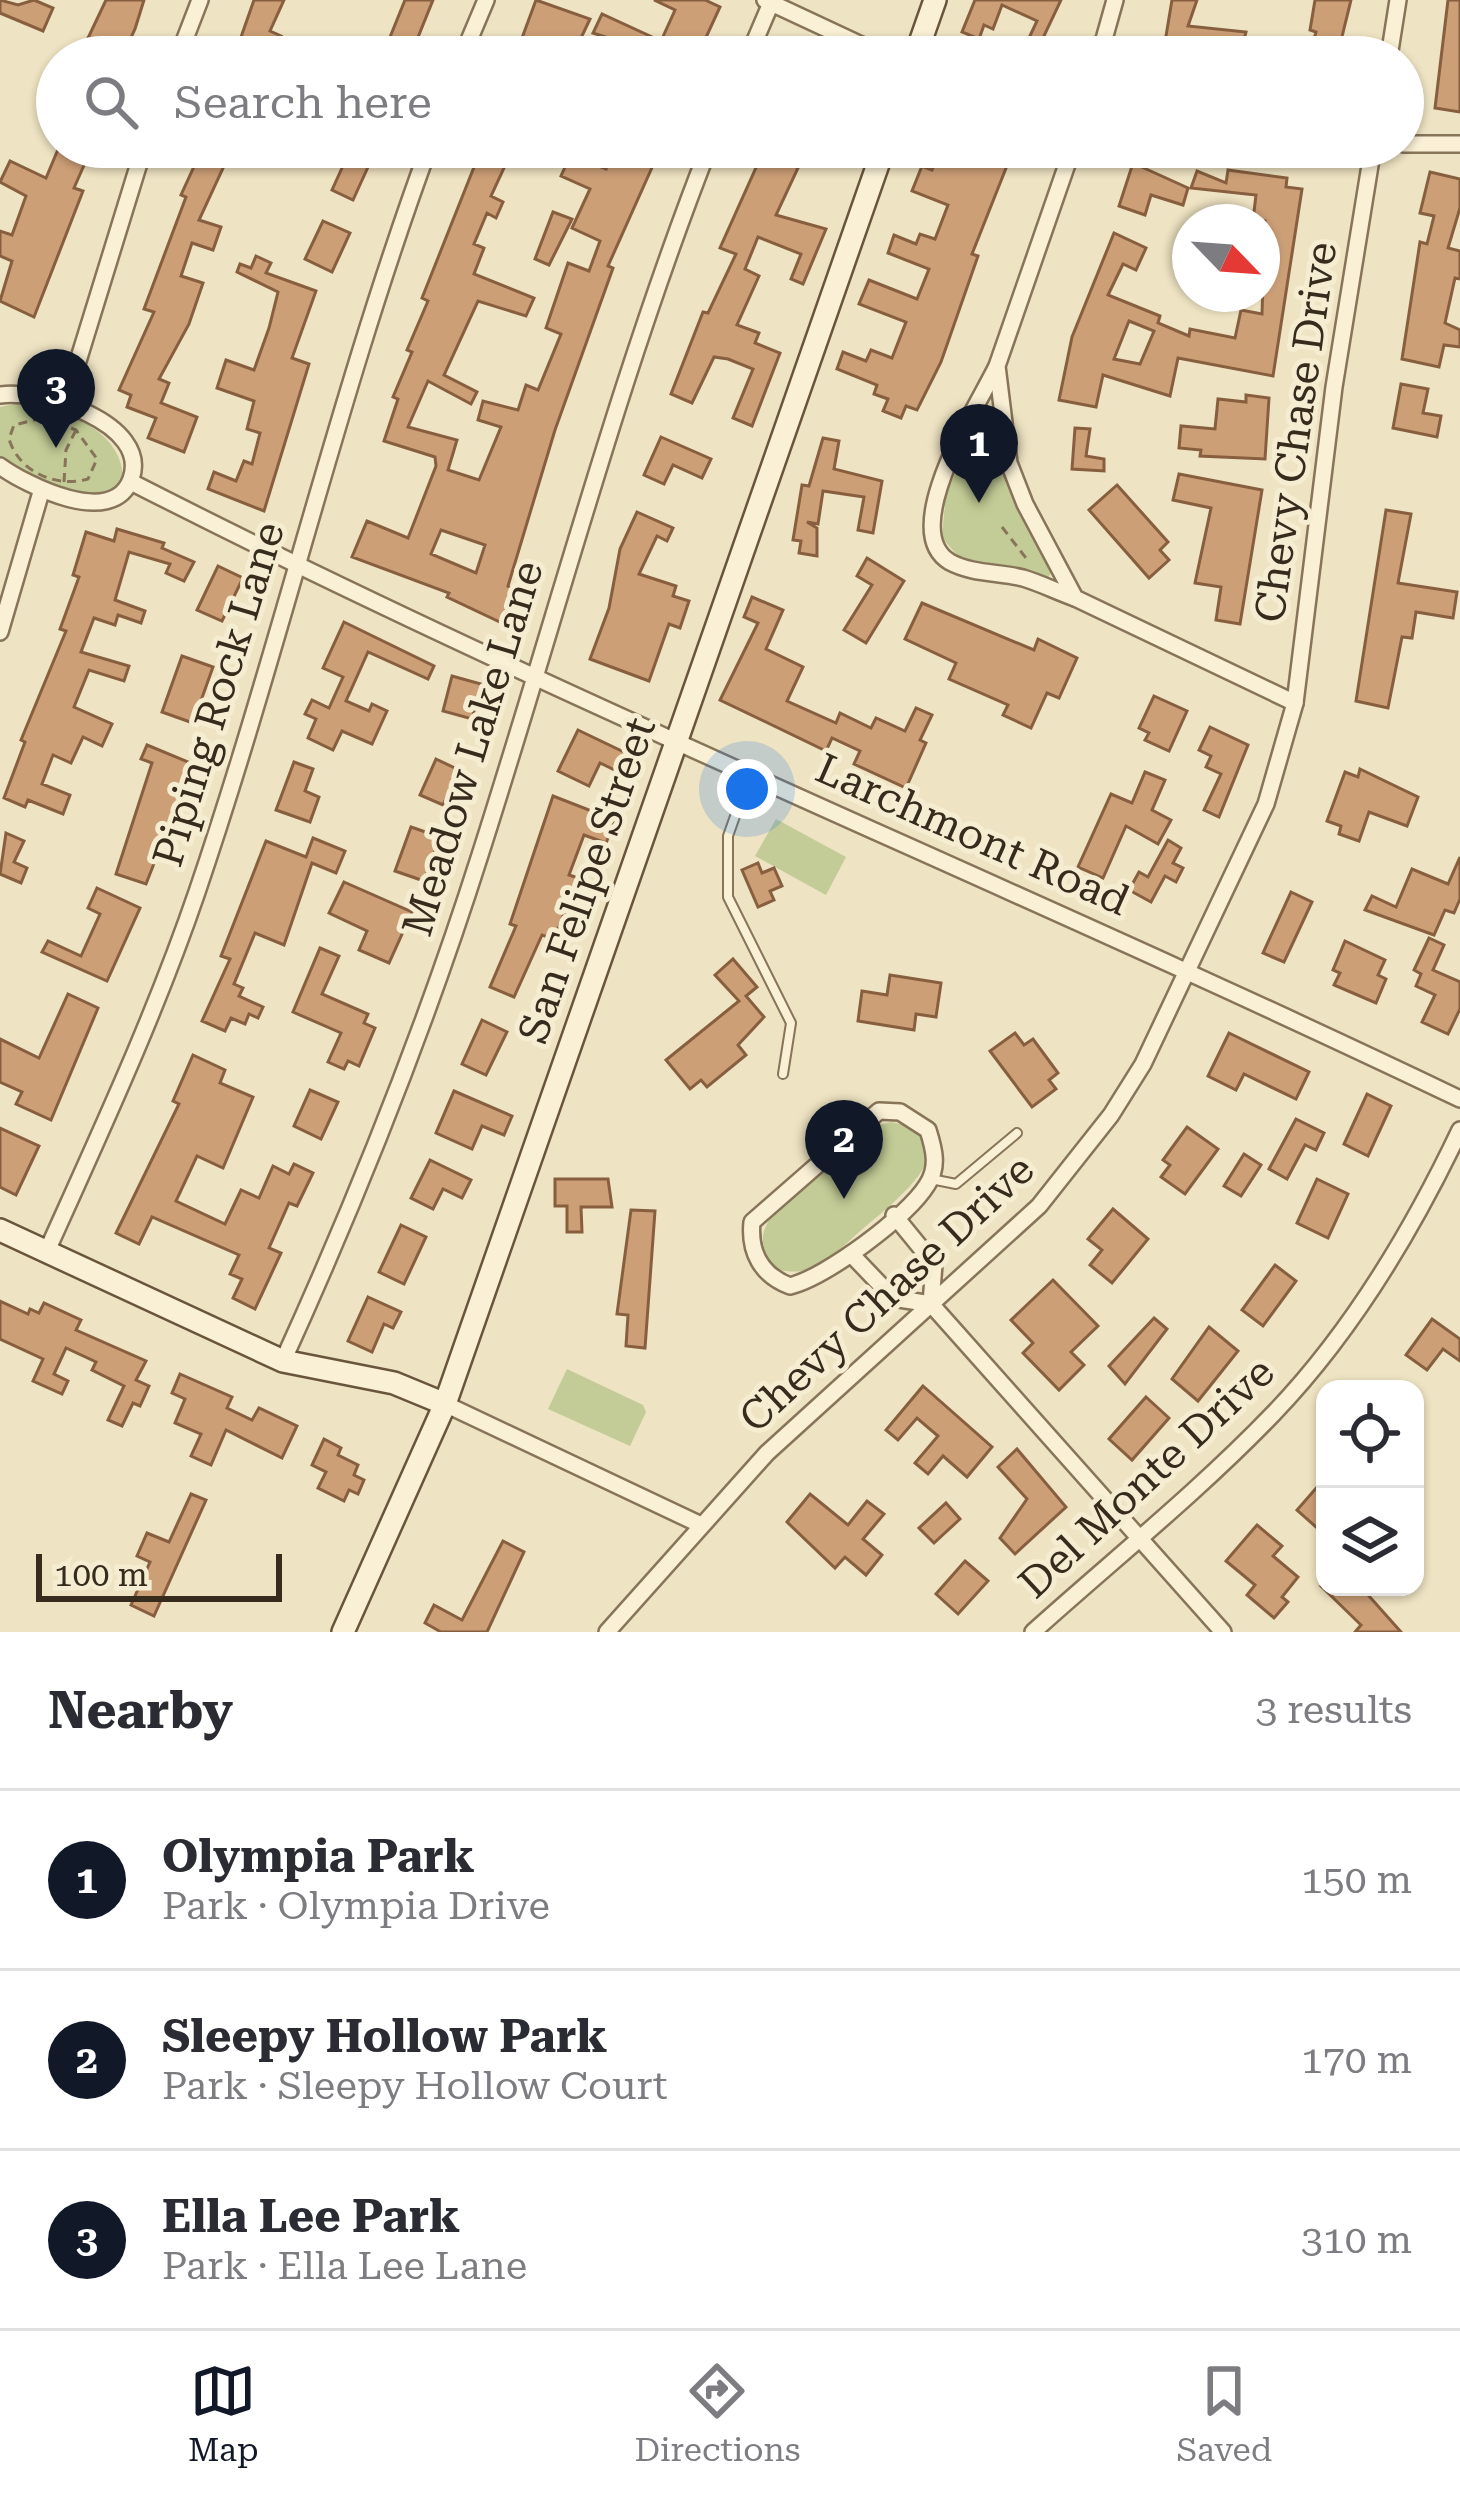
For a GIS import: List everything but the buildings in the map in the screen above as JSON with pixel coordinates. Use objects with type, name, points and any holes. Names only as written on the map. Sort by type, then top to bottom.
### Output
[{"type":"main road","points":[[922,36],[935,0]]},
{"type":"main road","name":"San Felipe Street","points":[[343,1632],[445,1404],[877,168]]},
{"type":"main road","points":[[0,1230],[283,1361],[394,1383],[445,1404]]},
{"type":"street","points":[[186,36],[200,0]]},
{"type":"street","points":[[470,36],[485,0]]},
{"type":"street","points":[[1105,36],[1115,0]]},
{"type":"street","points":[[1392,36],[1398,0]]},
{"type":"street","points":[[756,36],[768,2],[842,36]]},
{"type":"street","points":[[1424,144],[1460,144]]},
{"type":"street","points":[[66,400],[138,168]]},
{"type":"street","name":"Piping Rock Lane","points":[[46,1251],[103,1128],[197,891],[348,382],[422,168]]},
{"type":"street","name":"Meadow Lake Lane","points":[[283,1361],[348,1220],[429,1007],[536,678],[626,370],[701,168]]},
{"type":"street","points":[[1066,168],[997,366],[932,508],[935,545],[955,565],[1025,570],[1295,703]]},
{"type":"street","name":"Chevy Chase Drive","points":[[607,1632],[767,1453],[1039,1206],[1082,1154],[1143,1064],[1266,804],[1295,703],[1334,387],[1370,168]]},
{"type":"street","points":[[997,366],[1010,463],[1075,598]]},
{"type":"street","points":[[0,395],[66,400],[114,434],[128,453],[130,482],[109,500],[41,492],[0,466]]},
{"type":"street","name":"Larchmont Road","points":[[130,482],[536,678],[1189,971],[1460,1100]]},
{"type":"street","points":[[0,632],[41,492]]},
{"type":"street","points":[[879,1111],[900,1112],[928,1130],[936,1164],[930,1178],[830,1271],[790,1286],[774,1280],[759,1264],[750,1240],[752,1222],[879,1111]]},
{"type":"street","name":"Del Monte Drive","points":[[1034,1632],[1241,1446],[1307,1375],[1366,1296],[1431,1191],[1460,1130]]},
{"type":"street","points":[[894,1216],[934,1264],[932,1304]]},
{"type":"street","points":[[851,1254],[893,1298],[932,1304],[1223,1632]]},
{"type":"street","points":[[445,1404],[699,1524]]},
{"type":"lane","points":[[750,772],[728,836],[728,897],[791,1023],[783,1074]]},
{"type":"lane","points":[[930,1178],[956,1184],[1017,1133]]},
{"type":"path","points":[[29,418],[76,430],[92,447],[97,465],[88,478],[64,482],[27,466],[14,454],[9,439],[14,424],[29,418]]},
{"type":"path","points":[[62,490],[66,450],[80,422]]},
{"type":"path","points":[[968,425],[985,433],[1005,429]]},
{"type":"path","points":[[977,474],[987,451],[985,433]]},
{"type":"path","points":[[1002,527],[1025,570],[1047,546]]},
{"type":"green space","points":[[14,404],[67,415],[99,433],[112,445],[123,479],[110,489],[79,494],[44,483],[12,465],[0,456],[0,407]]},
{"type":"green space","points":[[988,410],[1020,516],[1052,571],[1047,580],[958,556],[942,538],[946,492]]},
{"type":"green space","points":[[776,819],[846,857],[826,895],[755,856]]},
{"type":"green space","points":[[891,1122],[916,1130],[927,1142],[928,1156],[910,1187],[828,1259],[805,1270],[777,1270],[763,1243],[773,1214],[870,1127]]},
{"type":"green space","points":[[567,1369],[643,1405],[646,1412],[630,1446],[548,1409]]},
{"type":"place","name":"Ella Lee Park","points":[[56,448]]},
{"type":"place","name":"Olympia Park","points":[[979,503]]},
{"type":"place","name":"Sleepy Hollow Park","points":[[844,1199]]}]
